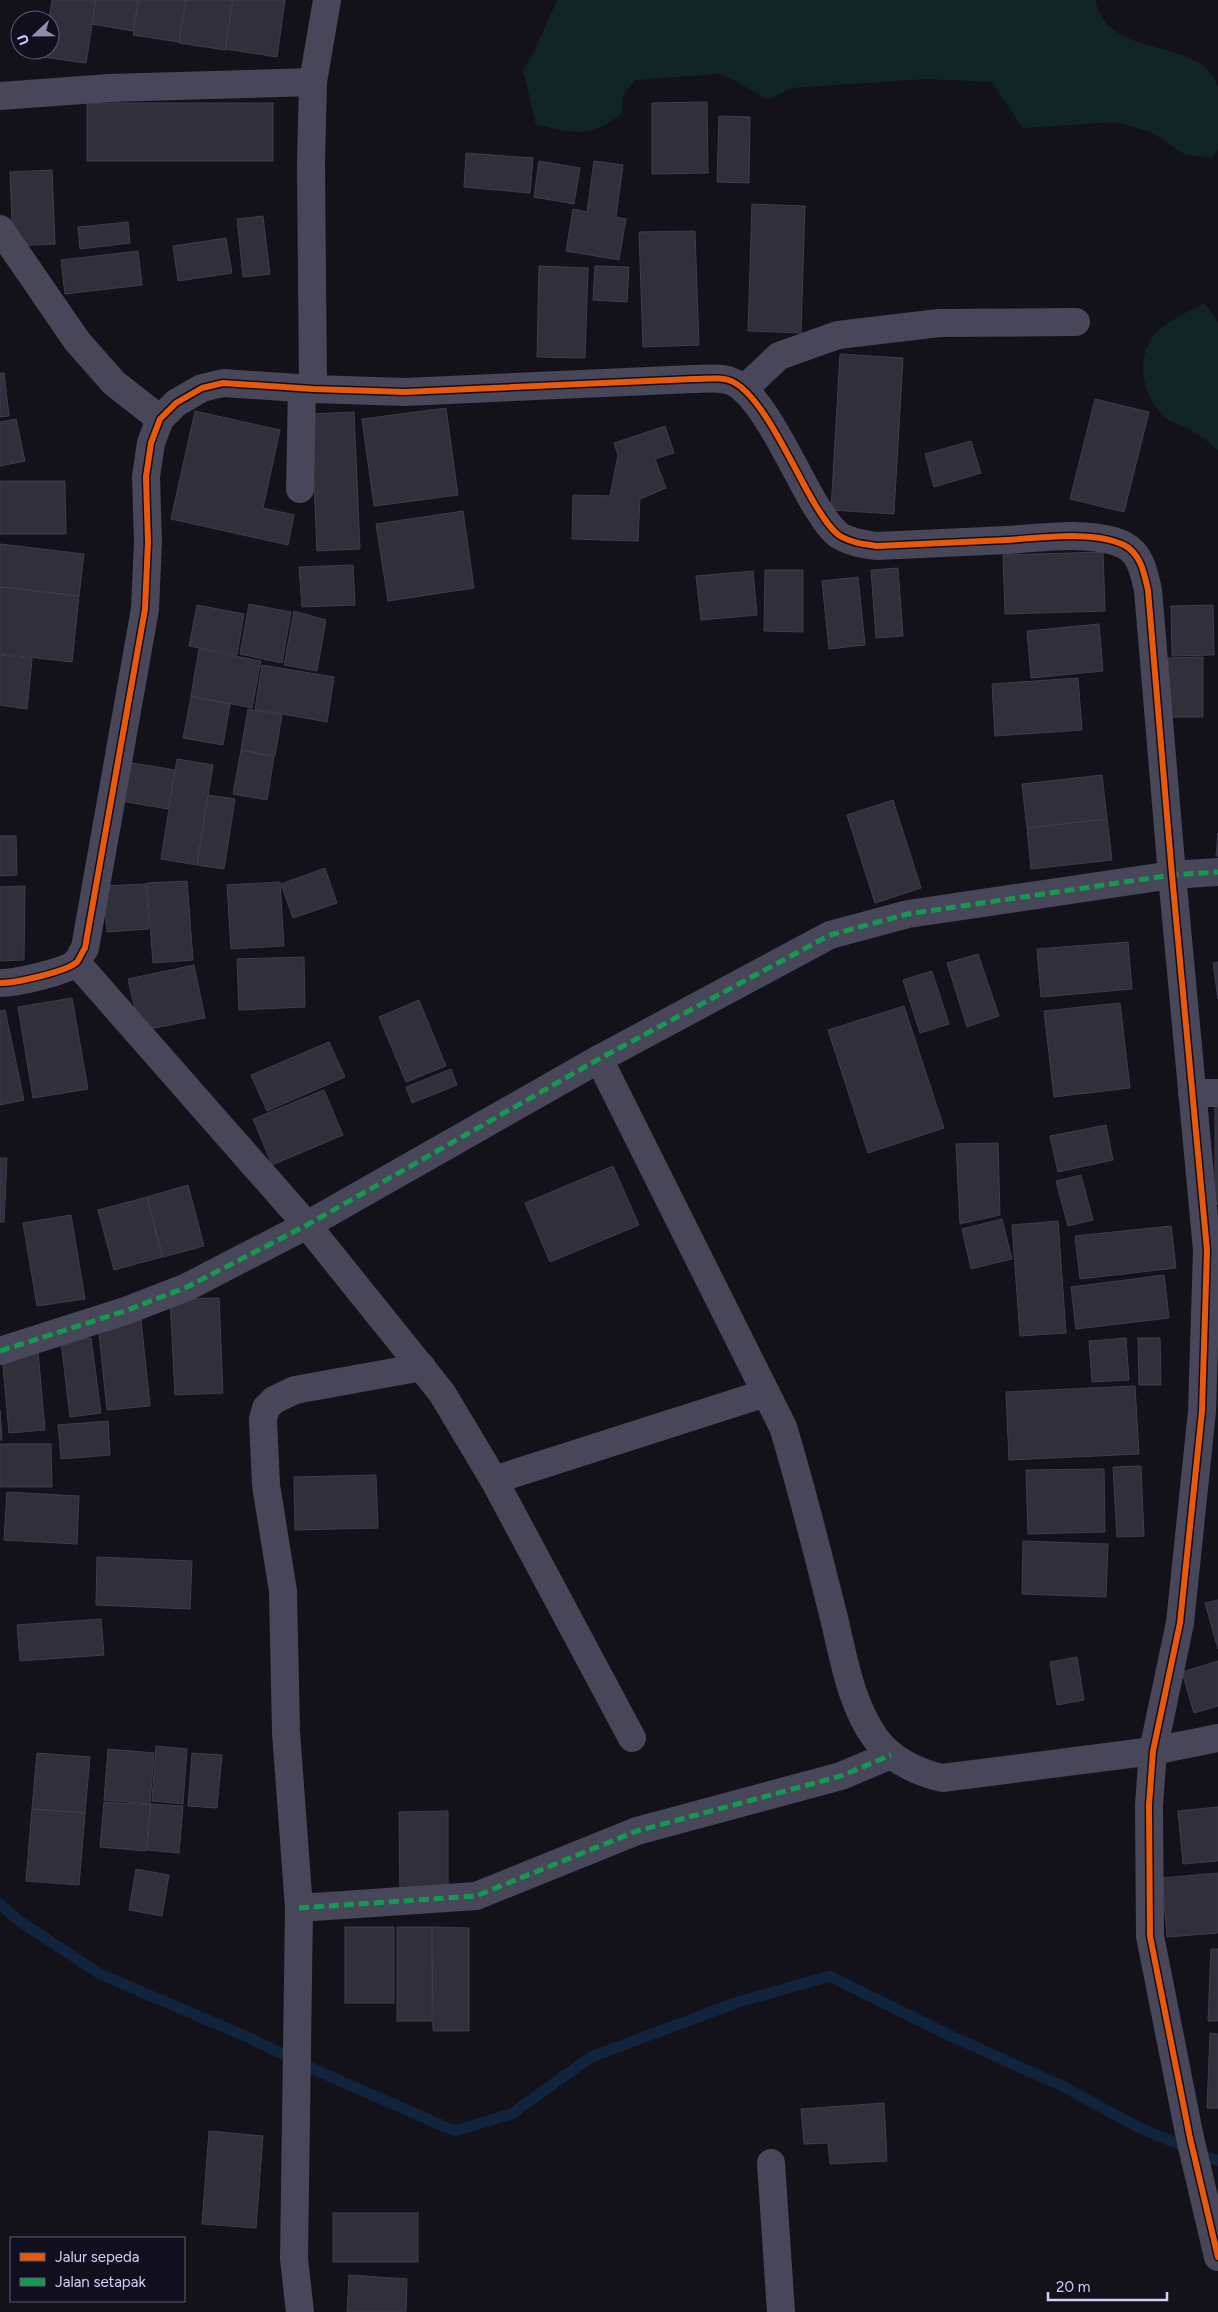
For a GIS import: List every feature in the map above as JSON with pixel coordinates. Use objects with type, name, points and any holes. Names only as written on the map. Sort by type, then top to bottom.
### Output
[{"type":"street","points":[[300,489],[307,389],[313,82],[327,0]]},
{"type":"street","points":[[0,96],[109,88],[313,82]]},
{"type":"street","points":[[0,229],[77,341],[114,383],[160,419]]},
{"type":"street","points":[[744,389],[779,356],[838,335],[939,323],[1076,322]]},
{"type":"street","points":[[0,983],[52,972],[76,962],[85,948],[145,608],[148,542],[146,477],[151,443],[160,419],[176,403],[202,388],[223,383],[307,389],[405,392],[726,379],[744,389],[760,408],[826,522],[839,535],[855,543],[877,546],[1057,538],[1105,538],[1124,546],[1135,554],[1142,566],[1148,590],[1172,875],[1205,1093],[1207,1250],[1202,1411],[1180,1623],[1154,1751],[1149,1805],[1150,1936],[1190,2138],[1218,2257]]},
{"type":"street","points":[[0,1351],[128,1310],[187,1287],[307,1224],[599,1059],[830,935],[908,914],[1172,875],[1218,872]]},
{"type":"street","points":[[76,962],[307,1224],[442,1393],[494,1480],[632,1738]]},
{"type":"street","points":[[599,1059],[783,1427],[796,1468],[849,1675],[862,1715],[876,1738],[892,1755],[921,1774],[942,1778],[1154,1751],[1218,1738]]},
{"type":"street","points":[[300,2312],[294,2259],[299,1908],[286,1732],[283,1591],[266,1484],[263,1419],[266,1408],[274,1400],[295,1390],[422,1367]]},
{"type":"street","points":[[494,1480],[766,1393]]},
{"type":"street","points":[[299,1908],[476,1896],[637,1831],[841,1776],[892,1755]]},
{"type":"street","points":[[771,2163],[781,2312]]},
{"type":"green space","points":[[557,0],[1095,0],[1102,18],[1114,30],[1129,39],[1182,55],[1197,62],[1210,72],[1218,86],[1218,151],[1211,158],[1184,154],[1151,132],[1116,122],[1023,128],[992,82],[926,79],[791,88],[768,100],[736,81],[719,74],[635,80],[623,95],[622,113],[600,127],[581,132],[572,132],[536,125],[523,70],[534,52]]},
{"type":"green space","points":[[1204,303],[1218,322],[1218,450],[1191,430],[1166,418],[1152,400],[1144,379],[1143,363],[1151,340],[1168,323]]},
{"type":"building","points":[[52,0],[96,0],[86,63],[60,59],[60,10],[50,10]]},
{"type":"building","points":[[96,0],[138,0],[133,31],[92,24]]},
{"type":"building","points":[[139,0],[186,0],[179,42],[133,35]]},
{"type":"building","points":[[186,0],[233,0],[225,50],[179,43]]},
{"type":"building","points":[[233,0],[285,0],[277,57],[225,49]]},
{"type":"building","points":[[707,102],[708,173],[652,174],[652,103]]},
{"type":"building","points":[[87,103],[273,103],[273,161],[87,161]]},
{"type":"building","points":[[719,116],[750,117],[749,183],[717,182]]},
{"type":"building","points":[[466,153],[533,158],[530,193],[464,187]]},
{"type":"building","points":[[539,161],[580,168],[574,204],[534,197]]},
{"type":"building","points":[[594,161],[623,165],[616,217],[626,219],[619,260],[566,251],[573,209],[587,212]]},
{"type":"building","points":[[52,170],[55,244],[13,246],[10,172]]},
{"type":"building","points":[[752,204],[805,206],[801,333],[748,331]]},
{"type":"building","points":[[263,216],[270,274],[243,277],[237,219]]},
{"type":"building","points":[[128,222],[130,243],[80,249],[78,227]]},
{"type":"building","points":[[695,231],[699,345],[643,347],[639,232]]},
{"type":"building","points":[[226,238],[232,273],[178,281],[173,246]]},
{"type":"building","points":[[138,251],[142,285],[65,294],[61,260]]},
{"type":"building","points":[[539,266],[588,268],[585,358],[537,357]]},
{"type":"building","points":[[595,266],[629,267],[627,302],[593,300]]},
{"type":"building","points":[[840,354],[903,358],[894,514],[831,510]]},
{"type":"building","points":[[0,373],[4,373],[9,416],[0,417]]},
{"type":"building","points":[[1095,399],[1149,412],[1124,512],[1070,499]]},
{"type":"building","points":[[446,408],[458,495],[374,506],[362,419]]},
{"type":"building","points":[[195,411],[280,430],[263,508],[294,515],[288,545],[171,519]]},
{"type":"building","points":[[354,412],[360,549],[317,551],[311,414]]},
{"type":"building","points":[[16,419],[25,461],[0,466],[0,422]]},
{"type":"building","points":[[665,426],[674,453],[655,459],[666,488],[640,499],[638,541],[572,539],[573,495],[610,496],[618,455],[614,443]]},
{"type":"building","points":[[971,441],[981,473],[934,487],[925,454]]},
{"type":"building","points":[[0,481],[65,481],[66,534],[0,534]]},
{"type":"building","points":[[463,511],[474,588],[388,601],[376,524]]},
{"type":"building","points":[[0,544],[84,554],[79,596],[0,587]]},
{"type":"building","points":[[1103,552],[1105,611],[1005,614],[1003,555]]},
{"type":"building","points":[[353,565],[355,605],[302,607],[299,567]]},
{"type":"building","points":[[898,568],[903,636],[876,638],[871,570]]},
{"type":"building","points":[[765,570],[803,570],[803,632],[764,631]]},
{"type":"building","points":[[753,571],[757,615],[701,620],[696,576]]},
{"type":"building","points":[[858,577],[865,645],[829,649],[822,581]]},
{"type":"building","points":[[0,587],[79,596],[72,662],[0,654]]},
{"type":"building","points":[[249,604],[291,612],[282,663],[240,654]]},
{"type":"building","points":[[197,605],[244,614],[237,655],[189,646]]},
{"type":"building","points":[[1213,605],[1214,655],[1172,656],[1171,606]]},
{"type":"building","points":[[294,611],[326,620],[317,671],[284,665]]},
{"type":"building","points":[[1099,624],[1103,671],[1031,678],[1027,631]]},
{"type":"building","points":[[199,649],[261,661],[252,708],[191,696]]},
{"type":"building","points":[[0,655],[32,659],[27,709],[0,705]]},
{"type":"building","points":[[1203,657],[1203,717],[1168,717],[1168,658]]},
{"type":"building","points":[[262,665],[334,677],[327,722],[255,709]]},
{"type":"building","points":[[1078,678],[1082,730],[995,736],[992,684]]},
{"type":"building","points":[[191,697],[230,704],[223,745],[183,738]]},
{"type":"building","points":[[248,709],[282,715],[275,756],[241,750]]},
{"type":"building","points":[[241,750],[274,757],[267,800],[233,794]]},
{"type":"building","points":[[177,759],[213,765],[197,865],[161,859]]},
{"type":"building","points":[[127,762],[175,770],[168,809],[121,801]]},
{"type":"building","points":[[1102,775],[1107,819],[1027,828],[1022,784]]},
{"type":"building","points":[[208,795],[235,799],[224,869],[197,865]]},
{"type":"building","points":[[893,800],[921,888],[875,903],[847,815]]},
{"type":"building","points":[[1107,819],[1112,860],[1031,869],[1027,828]]},
{"type":"building","points":[[1218,833],[1218,856],[1216,856]]},
{"type":"building","points":[[0,836],[16,836],[17,875],[0,876]]},
{"type":"building","points":[[325,868],[337,903],[293,918],[281,884]]},
{"type":"building","points":[[187,881],[193,960],[153,963],[147,883]]},
{"type":"building","points":[[280,882],[284,946],[231,949],[227,885]]},
{"type":"building","points":[[146,884],[149,929],[107,932],[103,886]]},
{"type":"building","points":[[25,886],[24,960],[0,961],[0,887]]},
{"type":"building","points":[[1128,942],[1132,989],[1041,997],[1037,949]]},
{"type":"building","points":[[978,954],[999,1016],[967,1027],[947,963]]},
{"type":"building","points":[[304,957],[305,1007],[239,1010],[237,959]]},
{"type":"building","points":[[1218,962],[1218,999],[1213,963]]},
{"type":"building","points":[[194,965],[205,1018],[140,1031],[128,979]]},
{"type":"building","points":[[932,971],[949,1024],[920,1033],[903,980]]},
{"type":"building","points":[[72,998],[88,1089],[33,1098],[18,1007]]},
{"type":"building","points":[[419,1000],[446,1066],[406,1082],[379,1017]]},
{"type":"building","points":[[1120,1003],[1130,1088],[1054,1097],[1044,1011]]},
{"type":"building","points":[[904,1006],[944,1128],[868,1153],[828,1030]]},
{"type":"building","points":[[5,1010],[24,1100],[0,1105],[0,1011]]},
{"type":"building","points":[[329,1042],[345,1077],[267,1111],[251,1075]]},
{"type":"building","points":[[451,1069],[457,1085],[412,1103],[406,1087]]},
{"type":"building","points":[[324,1090],[343,1135],[272,1165],[253,1119]]},
{"type":"building","points":[[1215,1105],[1218,1105],[1218,1204],[1215,1204]]},
{"type":"building","points":[[1106,1125],[1113,1160],[1058,1172],[1050,1136]]},
{"type":"building","points":[[998,1143],[1000,1215],[960,1224],[956,1144]]},
{"type":"building","points":[[0,1158],[7,1158],[4,1222],[0,1222]]},
{"type":"building","points":[[613,1166],[639,1225],[550,1262],[525,1203]]},
{"type":"building","points":[[1081,1175],[1093,1220],[1068,1226],[1056,1181]]},
{"type":"building","points":[[188,1185],[204,1246],[163,1257],[147,1197]]},
{"type":"building","points":[[147,1197],[162,1257],[114,1270],[98,1210]]},
{"type":"building","points":[[71,1215],[85,1299],[37,1306],[23,1223]]},
{"type":"building","points":[[1002,1219],[1012,1259],[971,1269],[962,1229]]},
{"type":"building","points":[[1058,1221],[1066,1333],[1020,1336],[1012,1225]]},
{"type":"building","points":[[1171,1226],[1176,1268],[1080,1279],[1075,1236]]},
{"type":"building","points":[[1164,1275],[1169,1318],[1076,1329],[1071,1287]]},
{"type":"building","points":[[219,1298],[223,1393],[175,1395],[170,1299]]},
{"type":"building","points":[[141,1320],[150,1406],[107,1410],[98,1324]]},
{"type":"building","points":[[91,1338],[101,1413],[70,1417],[61,1342]]},
{"type":"building","points":[[1126,1338],[1129,1380],[1092,1382],[1089,1341]]},
{"type":"building","points":[[1138,1338],[1160,1338],[1161,1385],[1139,1385]]},
{"type":"building","points":[[38,1352],[45,1430],[9,1433],[2,1355]]},
{"type":"building","points":[[1135,1386],[1139,1454],[1009,1460],[1006,1392]]},
{"type":"building","points":[[0,1410],[2,1440],[0,1440]]},
{"type":"building","points":[[108,1421],[110,1455],[61,1459],[58,1425]]},
{"type":"building","points":[[0,1444],[51,1444],[52,1487],[0,1487]]},
{"type":"building","points":[[1141,1466],[1144,1536],[1117,1537],[1113,1467]]},
{"type":"building","points":[[1104,1469],[1105,1532],[1028,1534],[1026,1470]]},
{"type":"building","points":[[376,1475],[378,1528],[295,1530],[294,1477]]},
{"type":"building","points":[[7,1492],[79,1496],[77,1544],[4,1540]]},
{"type":"building","points":[[1023,1541],[1108,1544],[1106,1597],[1022,1594]]},
{"type":"building","points":[[97,1557],[192,1561],[190,1609],[96,1605]]},
{"type":"building","points":[[1218,1600],[1218,1649],[1205,1603]]},
{"type":"building","points":[[101,1619],[104,1655],[20,1661],[17,1625]]},
{"type":"building","points":[[1077,1657],[1084,1700],[1057,1705],[1050,1662]]},
{"type":"building","points":[[1218,1661],[1218,1706],[1194,1713],[1182,1672]]},
{"type":"building","points":[[156,1746],[187,1749],[183,1804],[152,1801]]},
{"type":"building","points":[[108,1749],[154,1753],[150,1804],[104,1800]]},
{"type":"building","points":[[37,1753],[90,1757],[85,1813],[32,1809]]},
{"type":"building","points":[[192,1753],[222,1755],[217,1808],[188,1806]]},
{"type":"building","points":[[104,1802],[150,1805],[146,1851],[100,1847]]},
{"type":"building","points":[[151,1804],[183,1806],[179,1853],[147,1850]]},
{"type":"building","points":[[1218,1807],[1218,1861],[1183,1864],[1178,1811]]},
{"type":"building","points":[[32,1809],[85,1813],[79,1885],[26,1881]]},
{"type":"building","points":[[448,1811],[448,1896],[400,1897],[399,1812]]},
{"type":"building","points":[[136,1869],[169,1875],[162,1916],[129,1910]]},
{"type":"building","points":[[1218,1873],[1218,1933],[1167,1937],[1162,1878]]},
{"type":"building","points":[[345,1927],[394,1927],[394,2003],[345,2003]]},
{"type":"building","points":[[397,1927],[432,1927],[432,2021],[397,2021]]},
{"type":"building","points":[[432,1927],[469,1928],[469,2031],[433,2031]]},
{"type":"building","points":[[1211,1949],[1218,1949],[1218,2021],[1208,2021]]},
{"type":"building","points":[[1210,2033],[1218,2034],[1218,2108],[1207,2108]]},
{"type":"building","points":[[884,2103],[887,2161],[830,2164],[828,2143],[804,2144],[801,2109]]},
{"type":"building","points":[[209,2131],[263,2136],[256,2228],[202,2224]]},
{"type":"building","points":[[333,2213],[418,2213],[418,2262],[333,2262]]},
{"type":"building","points":[[349,2275],[407,2279],[406,2312],[347,2312]]},
{"type":"waterway","points":[[0,1904],[18,1920],[100,1974],[252,2039],[322,2073],[455,2131],[511,2114],[591,2057],[738,2002],[830,1976],[951,2036],[1062,2086],[1138,2127],[1218,2161]]},
{"type":"marked path","points":[[0,1351],[128,1310],[187,1287],[307,1225],[599,1059],[830,935],[908,914],[1172,875],[1218,872]]},
{"type":"marked path","points":[[299,1908],[476,1896],[637,1831],[841,1776],[891,1755]]},
{"type":"cycle path","points":[[0,983],[28,979],[62,970],[77,962],[85,948],[145,609],[148,542],[146,477],[151,443],[160,419],[176,403],[202,388],[223,383],[313,389],[405,392],[725,379],[735,383],[758,405],[769,421],[821,514],[840,536],[858,543],[877,546],[1082,536],[1112,540],[1124,545],[1134,553],[1141,564],[1148,590],[1207,1250],[1202,1411],[1180,1623],[1153,1751],[1149,1805],[1150,1936],[1190,2138],[1218,2257]]}]
